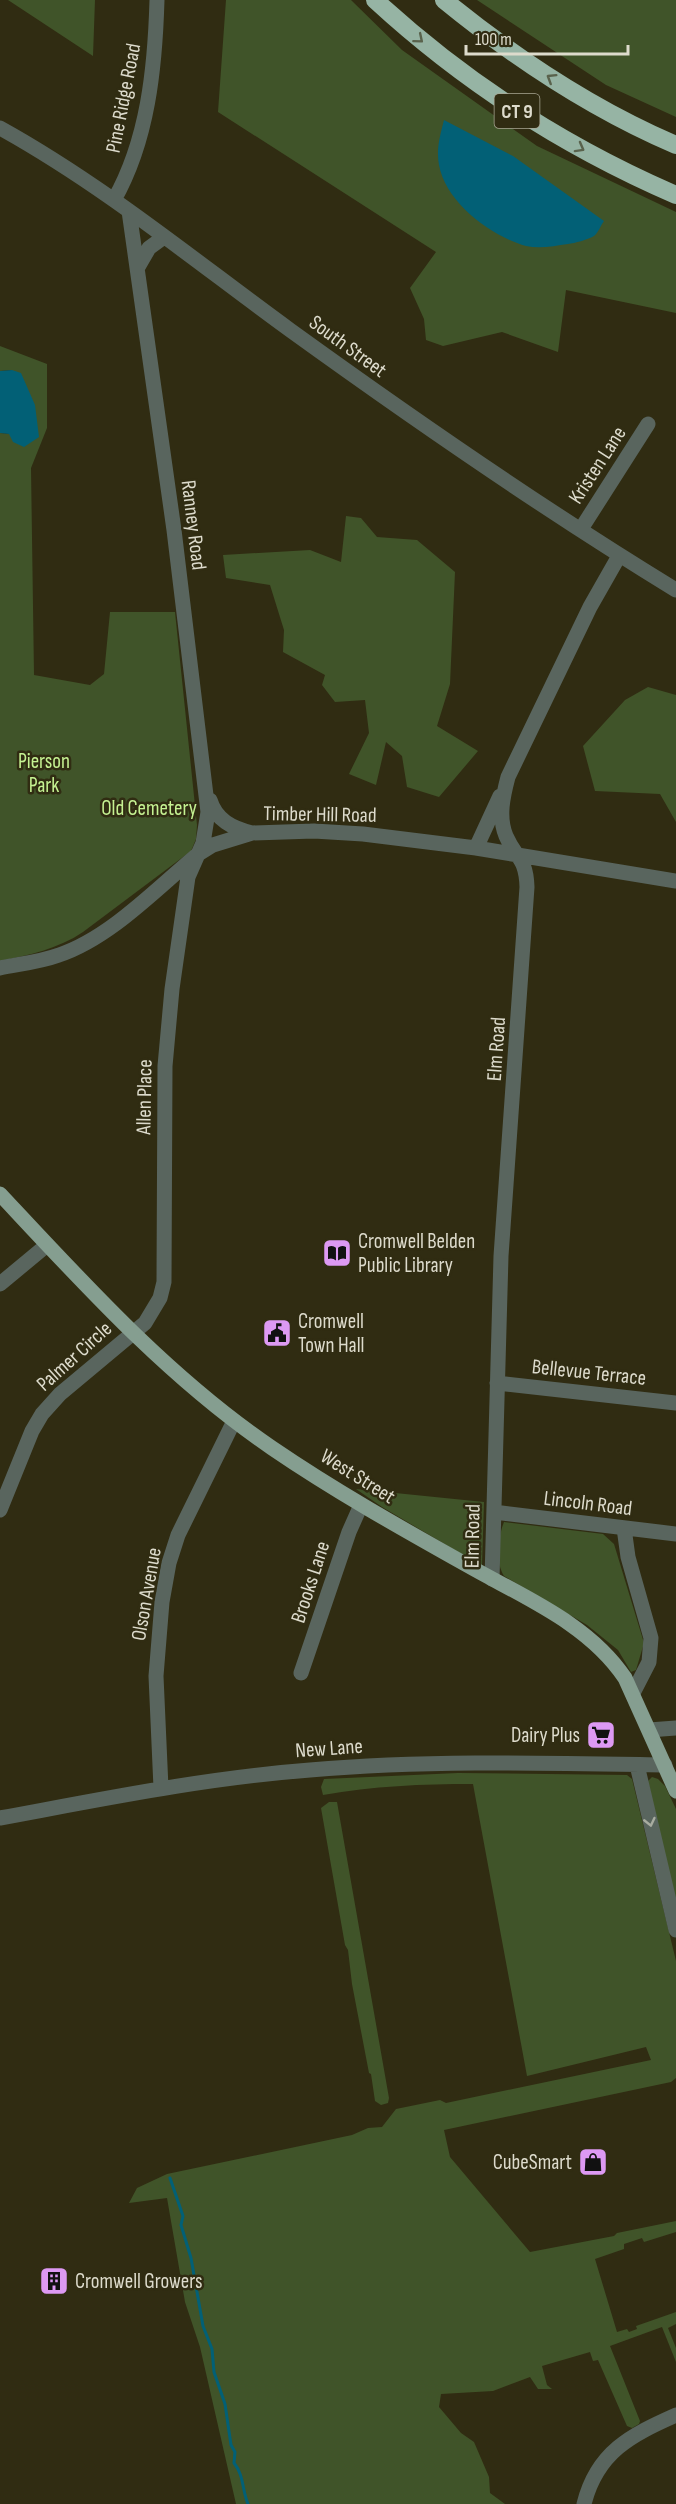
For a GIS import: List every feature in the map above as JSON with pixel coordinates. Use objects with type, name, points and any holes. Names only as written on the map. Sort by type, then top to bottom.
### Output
[{"type":"highway","name":"CT 9","points":[[375,0],[431,49],[513,109],[602,160],[676,195]]},
{"type":"highway","name":"CT 9","points":[[444,0],[487,35],[549,77],[599,107],[676,145]]},
{"type":"main road","name":"West Street","points":[[0,1194],[132,1332],[234,1421],[361,1505],[557,1616],[593,1641],[616,1664],[633,1693],[676,1791]]},
{"type":"street","name":"Pine Ridge Road","points":[[114,200],[132,165],[145,113],[153,64],[157,0]]},
{"type":"street","name":"South Street","points":[[0,128],[114,200],[406,414],[619,556],[676,590]]},
{"type":"street","name":"Ranney Road","points":[[129,211],[206,789],[207,828],[197,855]]},
{"type":"street","points":[[138,267],[149,248],[164,237]]},
{"type":"street","name":"Kristen Lane","points":[[581,529],[648,424]]},
{"type":"street","name":"Elm Road","points":[[492,1579],[501,1256],[527,875],[519,854],[507,837],[502,817],[504,795],[508,777],[590,607],[619,556]]},
{"type":"street","points":[[476,848],[508,777]]},
{"type":"street","name":"Ranney Road","points":[[206,789],[212,807],[219,817],[238,829],[252,833]]},
{"type":"street","name":"Timber Hill Road","points":[[0,968],[58,956],[83,945],[103,933],[197,855],[213,845],[252,833],[314,831],[363,834],[519,854],[676,881]]},
{"type":"street","name":"Allen Place","points":[[132,1332],[150,1316],[163,1291],[168,1030],[184,898],[188,877],[197,855]]},
{"type":"street","points":[[0,1284],[47,1245]]},
{"type":"street","name":"Palmer Circle","points":[[0,1510],[32,1431],[42,1414],[60,1394],[132,1332]]},
{"type":"street","name":"Bellevue Terrace","points":[[497,1383],[676,1403]]},
{"type":"street","name":"Olson Avenue","points":[[161,1788],[156,1676],[162,1602],[169,1563],[178,1535],[234,1421]]},
{"type":"street","name":"Brooks Lane","points":[[302,1673],[349,1532],[361,1505]]},
{"type":"street","name":"Lincoln Road","points":[[494,1512],[676,1534]]},
{"type":"street","points":[[624,1528],[631,1566],[651,1638],[648,1664],[633,1693]]},
{"type":"street","points":[[650,1730],[676,1728]]},
{"type":"street","points":[[637,1765],[676,1930]]},
{"type":"street","name":"New Lane","points":[[0,1818],[161,1788],[250,1776],[367,1766],[665,1765]]},
{"type":"street","points":[[584,2504],[597,2472],[611,2453],[635,2434],[676,2415]]},
{"type":"green space","points":[[8,0],[95,0],[93,56]]},
{"type":"green space","points":[[226,0],[351,0],[402,50],[537,146],[676,212],[676,313],[566,290],[558,352],[502,332],[443,346],[426,340],[424,319],[410,288],[436,252],[218,112]]},
{"type":"green space","points":[[477,0],[676,0],[676,117],[606,85]]},
{"type":"green space","points":[[0,346],[47,364],[47,428],[31,468],[34,675],[90,685],[104,674],[110,612],[175,612],[197,825],[196,839],[191,851],[83,932],[53,947],[0,961],[0,433],[9,434],[12,370],[0,371]]},
{"type":"green space","points":[[346,516],[361,518],[377,537],[417,540],[455,572],[450,684],[437,726],[478,751],[439,797],[407,787],[402,756],[386,742],[376,785],[349,774],[369,733],[365,700],[335,702],[322,685],[325,675],[283,652],[284,630],[270,585],[226,578],[223,555],[310,550],[341,562]]},
{"type":"green space","points":[[648,687],[676,695],[676,822],[660,794],[595,791],[583,746],[625,700]]},
{"type":"green space","points":[[356,1489],[484,1502],[482,1566],[382,1507]]},
{"type":"green space","points":[[504,1522],[603,1534],[614,1544],[644,1643],[636,1670],[631,1672],[618,1650],[587,1625],[504,1576],[499,1564],[498,1549]]},
{"type":"green space","points":[[458,1773],[627,1775],[632,1779],[676,1961],[676,2078],[671,2082],[444,2130],[450,2157],[530,2252],[676,2221],[676,2232],[644,2242],[642,2238],[624,2244],[624,2249],[595,2259],[617,2332],[627,2329],[629,2332],[637,2329],[636,2326],[676,2312],[676,2324],[668,2328],[676,2348],[676,2362],[662,2327],[610,2346],[640,2421],[632,2428],[627,2426],[598,2360],[593,2361],[590,2352],[542,2366],[547,2385],[552,2389],[538,2389],[530,2377],[493,2391],[441,2394],[439,2407],[461,2433],[474,2442],[489,2477],[490,2493],[505,2504],[236,2504],[200,2347],[185,2302],[167,2198],[129,2203],[137,2188],[167,2174],[352,2135],[368,2128],[382,2127],[396,2109],[440,2100],[446,2103],[651,2060],[646,2047],[527,2076],[473,1784],[398,1786],[323,1795],[321,1787],[324,1779]]},
{"type":"green space","points":[[652,1777],[665,1786],[676,1809],[676,1907],[648,1781]]},
{"type":"green space","points":[[329,1802],[337,1802],[389,2098],[388,2103],[381,2105],[375,2101],[369,2073],[321,1808]]},
{"type":"water","points":[[444,120],[513,156],[604,221],[597,233],[577,242],[536,247],[512,241],[485,226],[460,205],[443,179],[438,153]]},
{"type":"water","points":[[12,370],[21,373],[35,405],[39,437],[24,447],[13,442],[9,434],[0,433],[0,371]]},
{"type":"waterway","points":[[170,2178],[183,2216],[181,2225],[191,2258],[203,2326],[212,2349],[214,2372],[225,2404],[231,2445],[235,2452],[234,2463],[240,2472],[248,2504]]},
{"type":"place","name":"Cromwell Belden Public Library","points":[[337,1253]]},
{"type":"place","name":"Cromwell Town Hall","points":[[277,1333]]},
{"type":"place","name":"Dairy Plus","points":[[601,1735]]},
{"type":"place","name":"CubeSmart","points":[[593,2162]]},
{"type":"place","name":"Cromwell Growers","points":[[54,2281]]},
{"type":"park label","name":"Pierson Park","points":[[44,773]]},
{"type":"park label","name":"Old Cemetery","points":[[149,808]]}]
